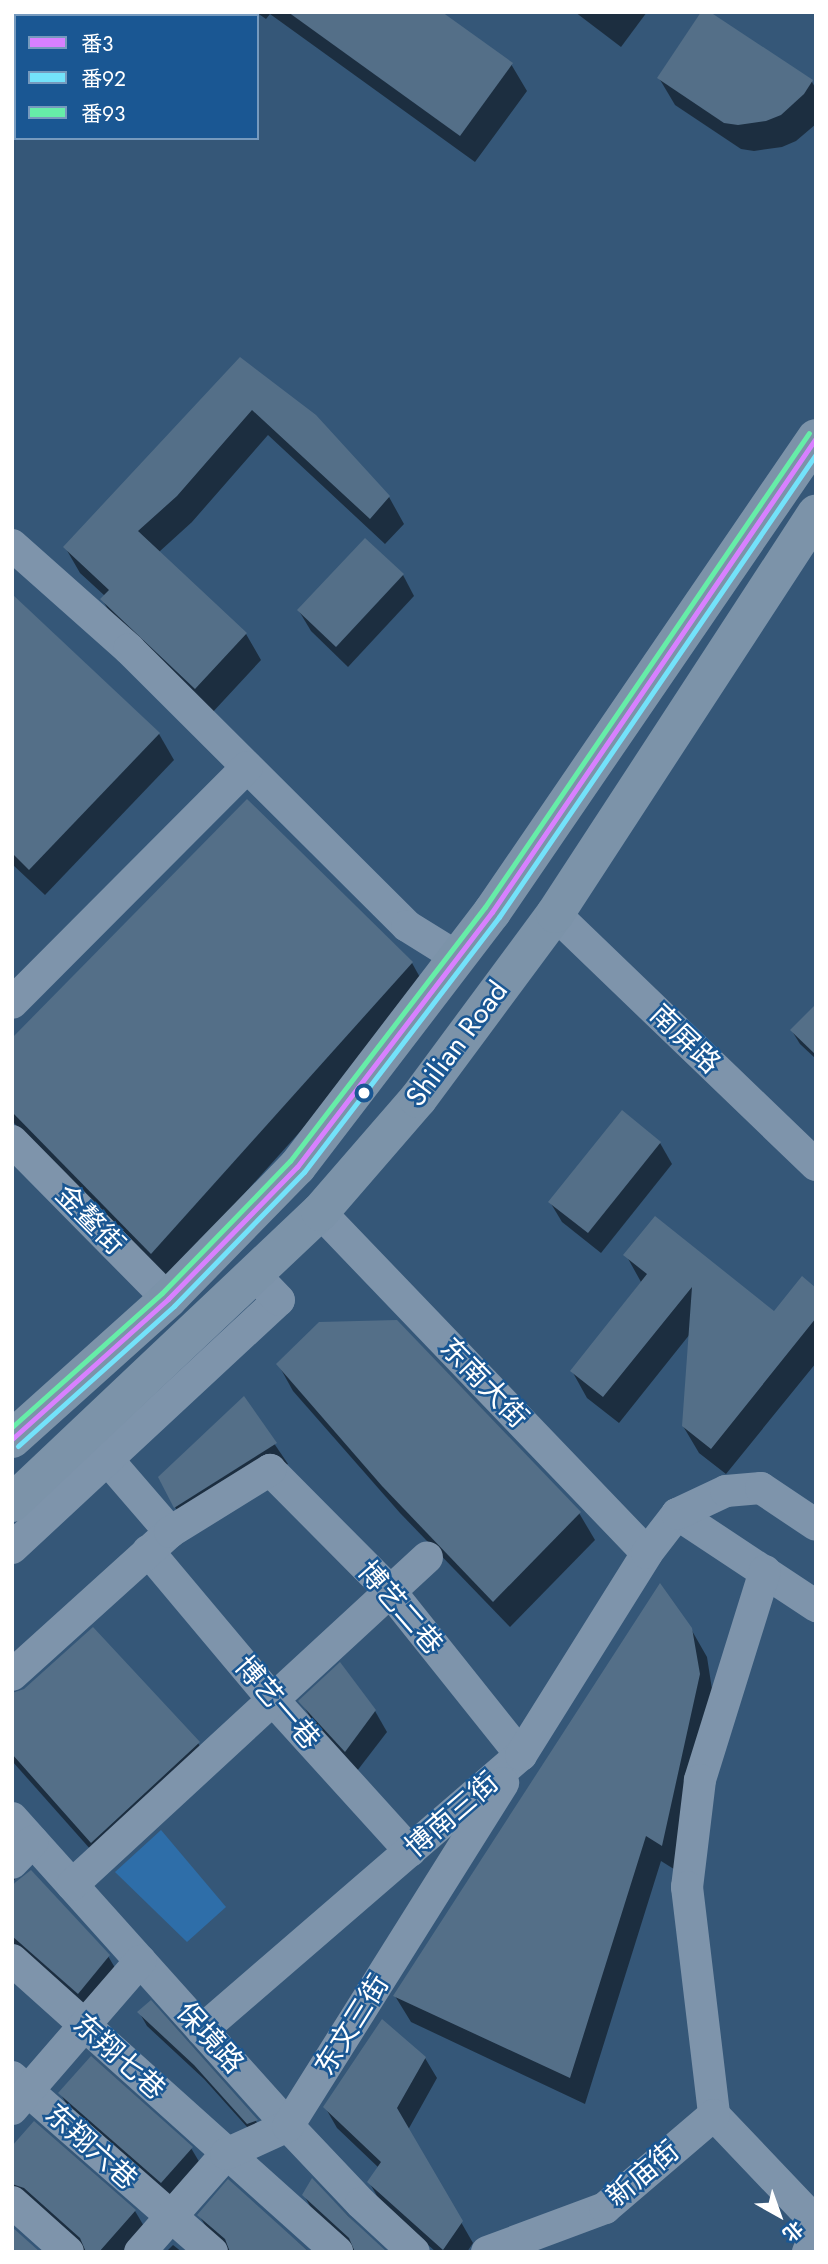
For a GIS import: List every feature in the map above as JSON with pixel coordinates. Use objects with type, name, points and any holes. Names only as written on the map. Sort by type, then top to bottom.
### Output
[{"type":"main road","name":"Shilian Road","points":[[12,1439],[168,1299],[297,1167],[492,912],[816,438]]},
{"type":"main road","name":"Shilian Road","points":[[12,1503],[320,1212],[418,1098],[555,914],[816,513]]},
{"type":"street","points":[[12,545],[129,649],[407,926],[457,957]]},
{"type":"street","points":[[12,1003],[247,767]]},
{"type":"street","name":"南屏路","points":[[555,914],[816,1165]]},
{"type":"street","name":"金鳌街","points":[[12,1141],[168,1299]]},
{"type":"street","name":"东南大街","points":[[320,1212],[647,1553]]},
{"type":"street","points":[[12,1548],[279,1300],[255,1275]]},
{"type":"street","name":"博艺一巷","points":[[86,1435],[273,1700],[410,1851]]},
{"type":"street","name":"博艺二巷","points":[[159,1541],[270,1470],[390,1591],[521,1755]]},
{"type":"street","points":[[677,1514],[726,1491],[761,1488],[816,1524]]},
{"type":"street","points":[[677,1514],[816,1606]]},
{"type":"street","name":"博南三街","points":[[202,2030],[521,1755],[647,1553],[677,1514]]},
{"type":"street","points":[[12,1675],[159,1541]]},
{"type":"street","points":[[72,1885],[428,1557]]},
{"type":"street","points":[[765,1571],[701,1780],[687,1887],[714,2115],[816,2222]]},
{"type":"street","name":"东文三街","points":[[288,2126],[521,1755]]},
{"type":"street","name":"保境路","points":[[12,1818],[23,1852],[72,1885],[288,2126],[360,2203],[414,2252]]},
{"type":"street","name":"东翔七巷","points":[[12,1960],[337,2252]]},
{"type":"street","points":[[12,2109],[140,1961]]},
{"type":"street","name":"东翔六巷","points":[[12,2077],[212,2252]]},
{"type":"street","name":"新庙街","points":[[487,2252],[605,2208],[714,2115]]},
{"type":"street","points":[[140,2252],[226,2154],[288,2126]]},
{"type":"street","points":[[12,2202],[68,2252]]},
{"type":"street","points":[[808,2252],[816,2235]]},
{"type":"shaded area","points":[[161,1830],[226,1907],[187,1942],[115,1872]]},
{"type":"building","points":[[288,12],[442,12],[513,63],[460,136]]},
{"type":"building","points":[[701,12],[710,12],[813,80],[804,94],[781,115],[766,121],[738,125],[724,123],[657,78]]},
{"type":"building","points":[[240,357],[316,415],[390,496],[370,519],[252,410],[177,496],[138,531],[247,633],[195,689],[100,599],[109,590],[63,547]]},
{"type":"building","points":[[365,538],[404,574],[336,647],[297,610]]},
{"type":"building","points":[[12,594],[160,733],[29,870],[12,853]]},
{"type":"building","points":[[247,799],[413,962],[151,1254],[12,1112],[12,1038]]},
{"type":"building","points":[[816,1004],[816,1055],[790,1030]]},
{"type":"building","points":[[622,1110],[661,1142],[588,1233],[548,1202]]},
{"type":"building","points":[[655,1216],[774,1311],[802,1276],[816,1288],[816,1318],[711,1449],[682,1426],[692,1287],[603,1397],[570,1371],[647,1274],[623,1255]]},
{"type":"building","points":[[397,1320],[581,1512],[493,1602],[382,1486],[276,1364],[319,1322]]},
{"type":"building","points":[[244,1396],[277,1443],[174,1508],[158,1477]]},
{"type":"building","points":[[660,1583],[692,1628],[700,1674],[662,1846],[646,1836],[570,2078],[393,1996]]},
{"type":"building","points":[[93,1627],[200,1742],[91,1843],[12,1754],[12,1693],[24,1689]]},
{"type":"building","points":[[340,1662],[376,1710],[345,1752],[298,1701]]},
{"type":"building","points":[[31,1870],[110,1955],[78,1994],[12,1936],[12,1885]]},
{"type":"building","points":[[151,2000],[258,2120],[247,2124],[194,2065],[137,2012]]},
{"type":"building","points":[[382,2019],[426,2057],[397,2108],[463,2221],[443,2250],[367,2182],[381,2162],[323,2107]]},
{"type":"building","points":[[91,2056],[193,2147],[161,2183],[58,2093]]},
{"type":"building","points":[[34,2121],[136,2210],[99,2252],[86,2252],[80,2238],[24,2188],[12,2184],[12,2146]]},
{"type":"building","points":[[312,2178],[387,2252],[355,2252],[349,2238],[302,2195]]},
{"type":"building","points":[[228,2179],[309,2252],[230,2252],[225,2239],[197,2215]]},
{"type":"building","points":[[12,2227],[40,2252],[12,2252]]},
{"type":"transit line","name":"番93","points":[[12,1427],[162,1293],[290,1161],[485,907],[809,433]]},
{"type":"transit line","name":"番3","points":[[12,1439],[168,1299],[297,1167],[492,912],[816,438]]},
{"type":"transit line","name":"番92","points":[[18,1446],[174,1306],[304,1172],[499,917],[816,454]]}]
